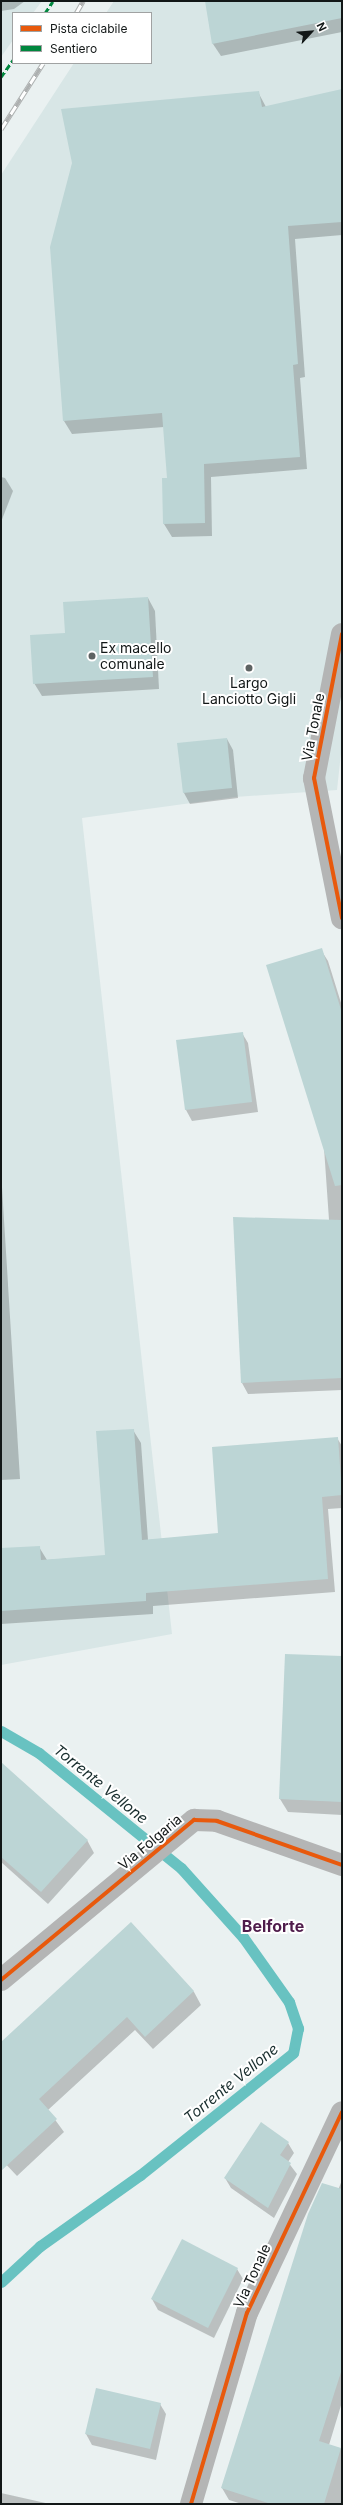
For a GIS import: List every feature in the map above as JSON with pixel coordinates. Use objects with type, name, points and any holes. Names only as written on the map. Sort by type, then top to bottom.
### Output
[{"type":"street","name":"Via Tonale","points":[[342,634],[314,778],[342,918]]},
{"type":"street","name":"Via Folgaria","points":[[1,1980],[194,1820],[217,1821],[342,1865]]},
{"type":"street","name":"Via Tonale","points":[[191,2504],[247,2313],[342,2112]]},
{"type":"shaded area","points":[[1,1],[42,1],[34,12],[12,12],[12,41],[1,57]]},
{"type":"shaded area","points":[[114,1],[342,1],[342,744],[337,790],[235,797],[82,818],[172,1634],[1,1665],[1,175],[73,64],[152,64],[152,12],[107,12]]},
{"type":"building","points":[[205,1],[342,1],[342,18],[212,44]]},
{"type":"building","points":[[342,89],[342,222],[288,226],[298,364],[293,365],[300,457],[204,464],[205,523],[163,524],[162,478],[167,478],[162,413],[63,421],[50,247],[72,163],[61,109],[259,91],[262,107]]},
{"type":"building","name":"Ex macello comunale","points":[[148,597],[153,677],[33,684],[30,635],[65,633],[63,602]]},
{"type":"building","points":[[227,738],[232,788],[183,793],[177,743]]},
{"type":"building","points":[[322,948],[342,1013],[342,1185],[335,1186],[266,965]]},
{"type":"building","points":[[243,1032],[252,1102],[185,1110],[176,1040]]},
{"type":"building","points":[[233,1217],[342,1220],[342,1378],[241,1383]]},
{"type":"building","points":[[134,1429],[142,1540],[218,1533],[212,1447],[338,1437],[342,1495],[322,1497],[328,1579],[146,1593],[146,1601],[1,1611],[1,1548],[40,1546],[41,1560],[105,1555],[96,1431]]},
{"type":"building","points":[[285,1654],[342,1656],[342,1802],[279,1799]]},
{"type":"building","points":[[1,1762],[88,1840],[41,1892],[1,1857]]},
{"type":"building","points":[[131,1922],[194,1991],[145,2037],[127,2017],[39,2099],[57,2119],[1,2171],[1,2042]]},
{"type":"building","points":[[261,2122],[289,2142],[280,2155],[291,2163],[268,2208],[224,2178]]},
{"type":"building","points":[[322,2183],[342,2189],[342,2369],[319,2441],[341,2448],[324,2504],[271,2504],[221,2488],[308,2214]]},
{"type":"building","points":[[182,2239],[238,2268],[208,2328],[151,2299]]},
{"type":"building","points":[[96,2388],[161,2403],[150,2449],[85,2434]]},
{"type":"waterway","name":"Torrente Vellone","points":[[1,1731],[39,1753],[181,1868],[243,1937],[289,2002],[298,2028],[293,2053],[140,2175],[40,2246],[1,2282]]},
{"type":"railway","points":[[77,12],[83,1]]},
{"type":"railway","points":[[1,129],[42,64]]},
{"type":"marked path","points":[[46,12],[53,1]]},
{"type":"marked path","points":[[1,77],[12,61]]},
{"type":"cycle path","points":[[342,634],[314,778],[342,918]]},
{"type":"cycle path","points":[[1,1980],[194,1820],[217,1821],[342,1865]]},
{"type":"cycle path","points":[[191,2504],[247,2313],[342,2112]]},
{"type":"place","name":"Ex macello comunale","points":[[92,656]]},
{"type":"place","name":"Largo Lanciotto Gigli","points":[[249,668]]},
{"type":"district","name":"Belforte","points":[[273,1926]]}]
